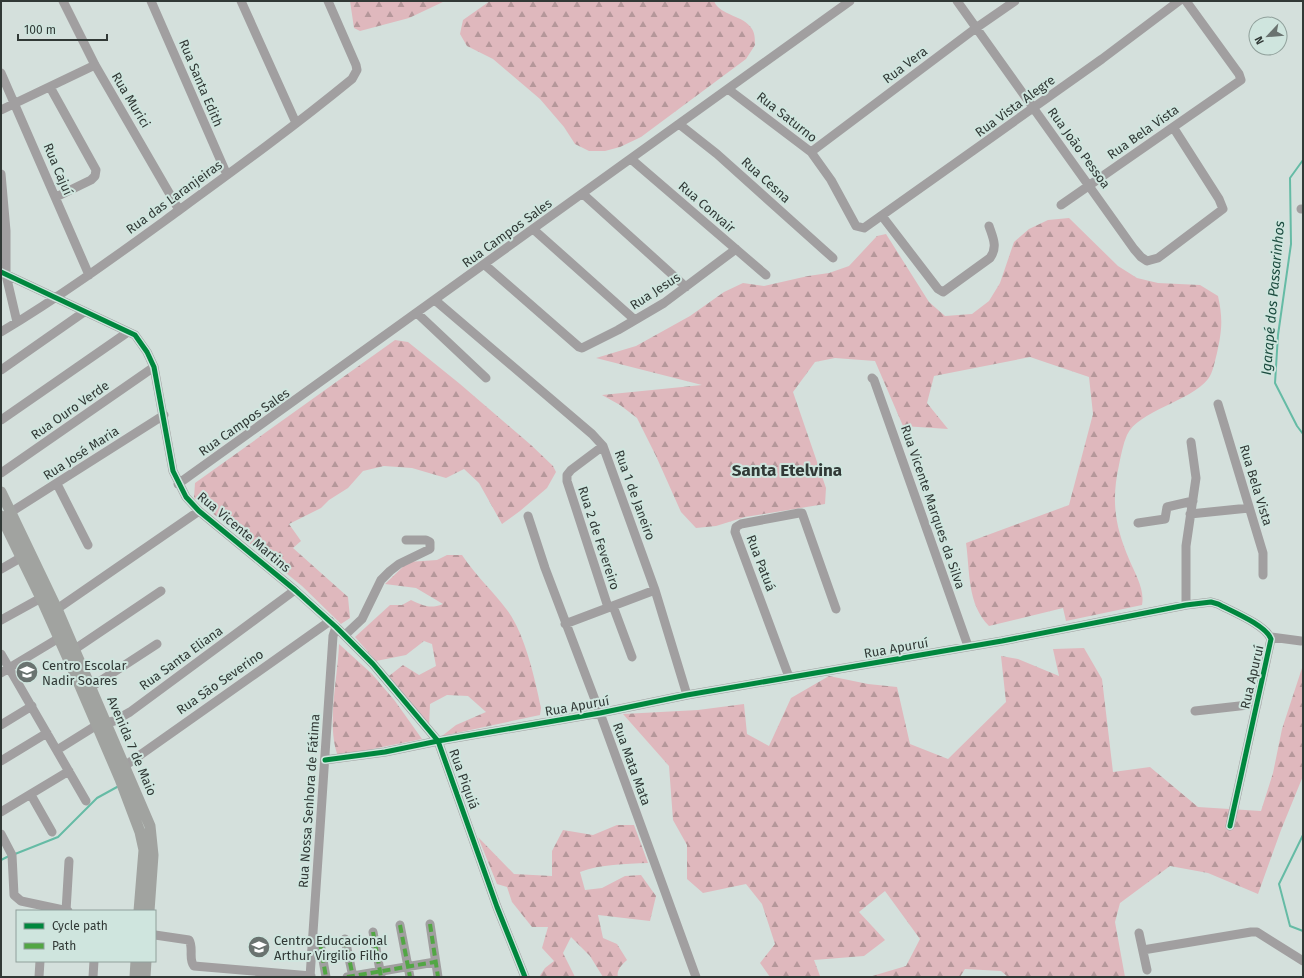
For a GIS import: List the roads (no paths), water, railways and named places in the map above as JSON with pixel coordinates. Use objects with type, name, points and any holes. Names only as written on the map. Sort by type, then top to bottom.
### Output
[{"type":"main road","name":"Avenida 7 de Maio","points":[[1,492],[6,514],[22,557],[59,638],[103,724],[126,765],[150,826],[153,837],[154,855],[150,910]]},
{"type":"main road","name":"Avenida 7 de Maio","points":[[6,514],[57,609],[75,649],[91,687],[143,839],[144,850],[139,910]]},
{"type":"main road","points":[[135,977],[136,962]]},
{"type":"main road","points":[[145,977],[146,962]]},
{"type":"street","name":"Rua Murici","points":[[64,1],[95,65],[179,210]]},
{"type":"street","name":"Rua Santa Edith","points":[[151,1],[227,175]]},
{"type":"street","name":"Rua das Laranjeiras","points":[[1,332],[56,299],[227,175],[352,79],[355,74],[356,64],[328,1]]},
{"type":"street","name":"Rua Campos Sales","points":[[178,484],[418,314],[533,229],[850,1]]},
{"type":"street","name":"Rua João Pessoa","points":[[957,1],[1141,257],[1147,261],[1158,258],[1223,209],[1215,192],[1173,128]]},
{"type":"street","name":"Rua Vera","points":[[811,152],[976,28],[1015,1]]},
{"type":"street","name":"Rua Vista Alegre","points":[[864,228],[1122,45],[1179,1]]},
{"type":"street","name":"Rua Bela Vista","points":[[1060,205],[1173,128],[1240,80],[1239,74],[1186,1]]},
{"type":"street","points":[[243,2],[296,123]]},
{"type":"street","points":[[1,110],[95,65]]},
{"type":"street","name":"Rua Cajuí","points":[[1,73],[16,103],[89,275]]},
{"type":"street","points":[[50,87],[96,170],[95,176],[91,180],[56,197]]},
{"type":"street","name":"Rua Saturno","points":[[728,89],[811,152],[831,180],[856,226],[864,228]]},
{"type":"street","name":"Rua Cesna","points":[[680,124],[717,154],[833,258]]},
{"type":"street","name":"Rua Convair","points":[[631,159],[766,275]]},
{"type":"street","points":[[1,174],[6,230],[4,273],[17,322]]},
{"type":"street","points":[[583,194],[686,287]]},
{"type":"street","points":[[882,216],[938,289],[943,292],[990,258],[994,253],[995,245],[989,226]]},
{"type":"street","points":[[533,229],[635,320]]},
{"type":"street","name":"Rua Jesus","points":[[485,265],[582,348],[612,334],[635,320],[686,287],[736,249]]},
{"type":"street","name":"Rua Vicente Martins","points":[[4,273],[56,299],[135,335],[154,367],[164,415],[171,464],[178,484],[186,497],[199,511],[295,590],[333,624]]},
{"type":"street","name":"Rua 1 de Janeiro","points":[[436,301],[592,434],[603,446],[655,590],[688,695]]},
{"type":"street","points":[[1,370],[84,312]]},
{"type":"street","points":[[418,314],[486,378]]},
{"type":"street","points":[[1,420],[128,332]]},
{"type":"street","name":"Rua Ouro Verde","points":[[1,473],[154,367]]},
{"type":"street","name":"Rua Vicente Marques da Silva","points":[[872,378],[968,646]]},
{"type":"street","name":"Rua Bela Vista","points":[[1218,404],[1263,553],[1263,575]]},
{"type":"street","name":"Rua José Maria","points":[[6,514],[57,484],[164,415]]},
{"type":"street","points":[[1186,605],[1186,546],[1190,514],[1194,501],[1196,468],[1191,442]]},
{"type":"street","name":"Rua 2 de Fevereiro","points":[[603,446],[571,470],[567,475],[567,481],[610,606],[632,656]]},
{"type":"street","points":[[57,484],[88,545]]},
{"type":"street","points":[[1138,523],[1165,518],[1167,507],[1194,501]]},
{"type":"street","points":[[1190,514],[1249,508]]},
{"type":"street","points":[[57,609],[199,511]]},
{"type":"street","name":"Rua Patuá","points":[[789,677],[735,532],[736,527],[746,523],[802,513],[836,609]]},
{"type":"street","name":"Rua Mata Mata","points":[[528,516],[566,624],[696,977]]},
{"type":"street","points":[[345,635],[362,619],[375,590],[385,576],[399,564],[430,549],[430,542],[426,540],[406,540]]},
{"type":"street","points":[[1,569],[22,557]]},
{"type":"street","name":"Rua Santa Eliana","points":[[57,750],[103,724],[130,712],[295,590]]},
{"type":"street","points":[[566,624],[655,590]]},
{"type":"street","points":[[75,649],[161,591]]},
{"type":"street","points":[[1,620],[41,598]]},
{"type":"street","name":"Rua Apuruí","points":[[325,760],[385,752],[438,741],[600,713],[688,695],[968,646],[1186,605],[1211,602],[1218,604],[1259,626],[1271,637],[1271,647],[1230,826]]},
{"type":"street","name":"Rua Piquiá","points":[[333,624],[374,664],[438,741],[497,907],[525,977]]},
{"type":"street","name":"Rua Nossa Senhora de Fátima","points":[[310,976],[333,624]]},
{"type":"street","name":"Rua São Severino","points":[[126,765],[333,624]]},
{"type":"street","points":[[1271,637],[1301,641]]},
{"type":"street","points":[[1,673],[59,638]]},
{"type":"street","points":[[91,687],[157,644]]},
{"type":"street","points":[[1,654],[86,801]]},
{"type":"street","points":[[1195,711],[1257,704]]},
{"type":"street","points":[[1,724],[32,706]]},
{"type":"street","points":[[1,761],[47,733]]},
{"type":"street","points":[[1,812],[69,771]]},
{"type":"street","points":[[31,795],[52,832]]},
{"type":"street","points":[[1,834],[12,855],[14,895],[21,901],[45,909],[56,910]]},
{"type":"street","points":[[67,910],[68,862]]},
{"type":"street","points":[[430,924],[438,977]]},
{"type":"street","points":[[400,925],[410,977]]},
{"type":"street","points":[[374,932],[381,974]]},
{"type":"street","points":[[1143,950],[1257,932],[1303,962]]},
{"type":"street","points":[[1139,933],[1147,970]]},
{"type":"street","points":[[156,935],[189,940],[191,943],[191,962],[194,966],[310,976]]},
{"type":"street","points":[[345,939],[351,977],[381,974],[408,966],[435,962]]},
{"type":"street","points":[[320,943],[326,977]]},
{"type":"street","points":[[39,977],[40,962]]},
{"type":"street","points":[[92,977],[94,962]]},
{"type":"waterway","name":"Igarapé dos Passarinhos","points":[[1303,160],[1290,178],[1291,244],[1278,335],[1275,383],[1297,426],[1303,434]]},
{"type":"waterway","points":[[15,854],[58,837],[97,798],[117,787]]},
{"type":"waterway","points":[[1303,835],[1279,884],[1290,926],[1303,931]]},
{"type":"waterway","points":[[1,860],[9,856]]},
{"type":"place","name":"Centro Escolar Nadir Soares","points":[[27,672]]},
{"type":"place","name":"Centro Educacional Arthur Virgilio Filho","points":[[259,947]]},
{"type":"district","name":"Santa Etelvina","points":[[787,470]]}]
